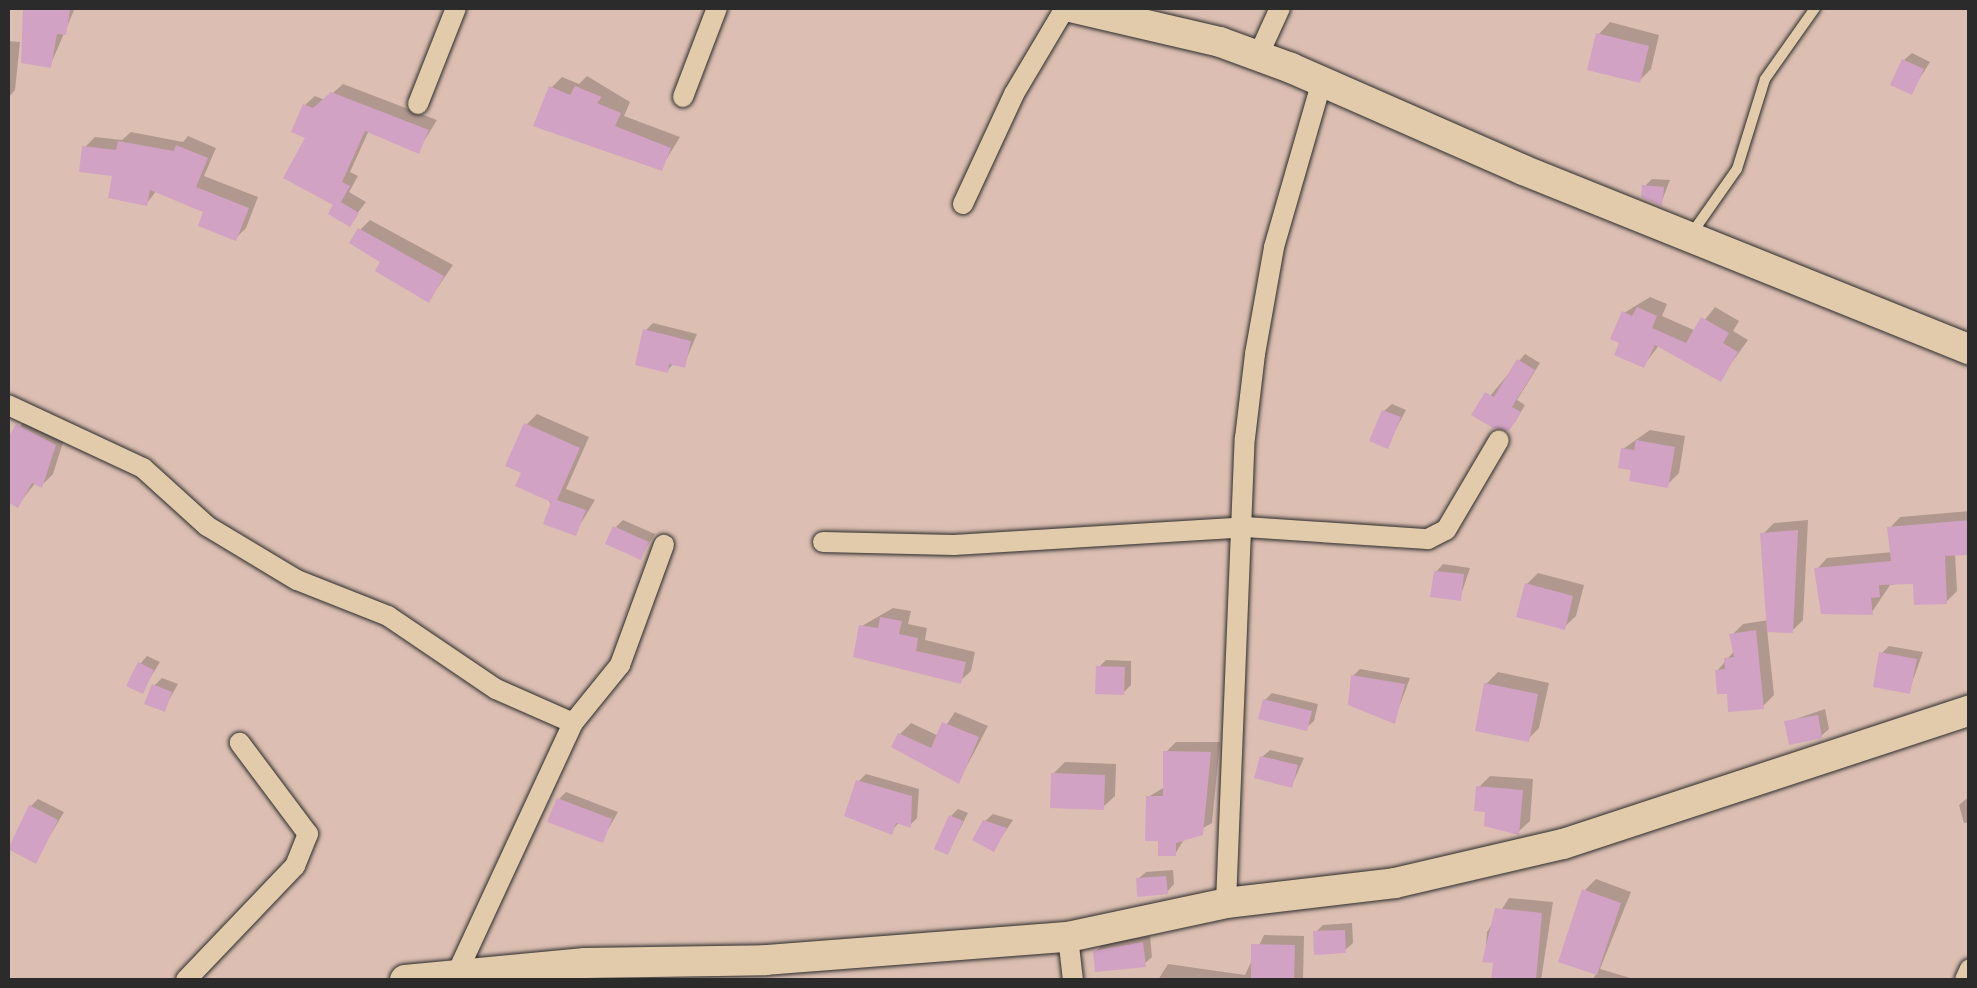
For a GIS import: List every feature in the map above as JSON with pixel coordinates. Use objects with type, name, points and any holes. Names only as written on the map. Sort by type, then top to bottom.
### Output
[{"type":"main road","points":[[1074,8],[1258,56],[1688,238],[1970,350]]},
{"type":"main road","points":[[405,980],[458,973],[766,960],[1068,937],[1226,903],[1395,884],[1562,844],[1970,710]]},
{"type":"street","points":[[418,104],[456,8]]},
{"type":"street","points":[[684,97],[717,8]]},
{"type":"street","points":[[963,204],[1014,94],[1066,8]]},
{"type":"street","points":[[1258,56],[1280,8]]},
{"type":"street","points":[[1226,903],[1254,354],[1274,246],[1322,81]]},
{"type":"street","points":[[8,405],[143,468],[207,526],[282,571],[388,616],[496,689],[573,724]]},
{"type":"street","points":[[822,542],[954,545],[1245,527],[1428,540],[1446,530],[1499,440]]},
{"type":"street","points":[[458,973],[573,724],[620,664],[664,545]]},
{"type":"street","points":[[186,980],[295,866],[308,834],[240,744]]},
{"type":"street","points":[[1068,937],[1073,980]]},
{"type":"street","points":[[1965,980],[1970,969]]},
{"type":"lane","points":[[1688,238],[1736,168],[1765,79],[1815,8]]},
{"type":"building","points":[[23,8],[70,10],[66,35],[57,34],[51,68],[21,63]]},
{"type":"building","points":[[1596,33],[1649,46],[1640,83],[1587,70]]},
{"type":"building","points":[[1902,59],[1924,69],[1912,95],[1890,85]]},
{"type":"building","points":[[549,86],[570,95],[575,86],[602,97],[597,103],[621,113],[615,126],[671,148],[662,171],[533,126]]},
{"type":"building","points":[[331,92],[429,130],[419,154],[365,131],[342,182],[350,186],[341,202],[359,213],[350,227],[328,214],[333,205],[283,178],[305,138],[291,132],[303,104],[313,108]]},
{"type":"building","points":[[118,141],[174,151],[176,145],[208,158],[196,187],[249,208],[236,241],[198,226],[203,212],[150,190],[147,206],[108,198],[112,176],[79,172],[82,146],[116,150]]},
{"type":"building","points":[[1642,185],[1664,187],[1662,206],[1641,197]]},
{"type":"building","points":[[358,228],[444,276],[429,303],[375,271],[380,262],[349,243]]},
{"type":"building","points":[[1637,307],[1657,316],[1652,328],[1686,343],[1701,317],[1729,333],[1723,343],[1738,352],[1721,382],[1655,345],[1644,368],[1614,355],[1619,343],[1610,339],[1622,311],[1632,316]]},
{"type":"building","points":[[643,329],[691,341],[685,368],[669,364],[668,373],[635,365]]},
{"type":"building","points":[[1517,359],[1535,370],[1512,407],[1521,412],[1509,431],[1493,428],[1471,415],[1485,392],[1494,397]]},
{"type":"building","points":[[1382,410],[1401,417],[1388,449],[1369,441]]},
{"type":"building","points":[[524,423],[580,448],[557,500],[586,510],[576,536],[543,524],[551,502],[515,486],[521,473],[505,466]]},
{"type":"building","points":[[16,424],[56,445],[42,488],[32,483],[18,508],[8,502],[8,438]]},
{"type":"building","points":[[1636,440],[1675,447],[1668,488],[1629,481],[1631,470],[1618,468],[1621,448],[1634,450]]},
{"type":"building","points":[[1970,520],[1970,555],[1945,556],[1947,604],[1914,605],[1913,584],[1879,585],[1880,597],[1871,598],[1873,615],[1821,614],[1814,568],[1891,561],[1887,527]]},
{"type":"building","points":[[613,526],[649,542],[641,560],[605,544]]},
{"type":"building","points":[[1798,530],[1793,633],[1767,632],[1760,533]]},
{"type":"building","points":[[1434,571],[1464,574],[1461,601],[1430,597]]},
{"type":"building","points":[[1525,583],[1573,596],[1565,630],[1516,617]]},
{"type":"building","points":[[880,617],[902,621],[899,634],[918,638],[916,651],[966,662],[961,684],[853,657],[859,625],[878,628]]},
{"type":"building","points":[[1756,630],[1764,709],[1728,712],[1727,694],[1717,694],[1715,670],[1725,669],[1724,658],[1734,657],[1729,634]]},
{"type":"building","points":[[1879,652],[1917,659],[1910,694],[1873,687]]},
{"type":"building","points":[[138,662],[154,670],[143,694],[126,686]]},
{"type":"building","points":[[1096,666],[1125,667],[1124,695],[1095,694]]},
{"type":"building","points":[[1351,675],[1405,684],[1395,724],[1348,705]]},
{"type":"building","points":[[1484,683],[1538,694],[1529,742],[1475,731]]},
{"type":"building","points":[[152,684],[172,692],[165,712],[144,704]]},
{"type":"building","points":[[1263,699],[1312,711],[1307,731],[1258,719]]},
{"type":"building","points":[[1818,715],[1822,738],[1789,745],[1784,721]]},
{"type":"building","points":[[942,722],[979,737],[959,784],[891,747],[898,733],[931,748]]},
{"type":"building","points":[[1163,751],[1211,752],[1203,835],[1176,843],[1176,856],[1158,856],[1158,841],[1145,841],[1146,796],[1163,796]]},
{"type":"building","points":[[1260,756],[1298,765],[1292,788],[1254,778]]},
{"type":"building","points":[[1051,773],[1105,775],[1104,810],[1050,808]]},
{"type":"building","points":[[856,780],[912,796],[911,828],[896,823],[892,835],[844,816]]},
{"type":"building","points":[[1476,786],[1523,790],[1519,835],[1484,826],[1485,812],[1474,811]]},
{"type":"building","points":[[557,798],[612,819],[603,843],[547,822]]},
{"type":"building","points":[[29,805],[58,820],[36,864],[8,849]]},
{"type":"building","points":[[949,815],[963,821],[948,855],[934,849]]},
{"type":"building","points":[[983,820],[1007,828],[994,852],[972,840]]},
{"type":"building","points":[[1166,876],[1168,894],[1137,897],[1136,878]]},
{"type":"building","points":[[1582,889],[1621,903],[1597,975],[1558,962]]},
{"type":"building","points":[[1495,908],[1542,913],[1536,980],[1491,980],[1493,963],[1482,962]]},
{"type":"building","points":[[1345,930],[1346,953],[1314,955],[1313,931]]},
{"type":"building","points":[[1143,942],[1146,967],[1095,972],[1093,951]]},
{"type":"building","points":[[1251,944],[1295,945],[1294,980],[1251,980]]}]
